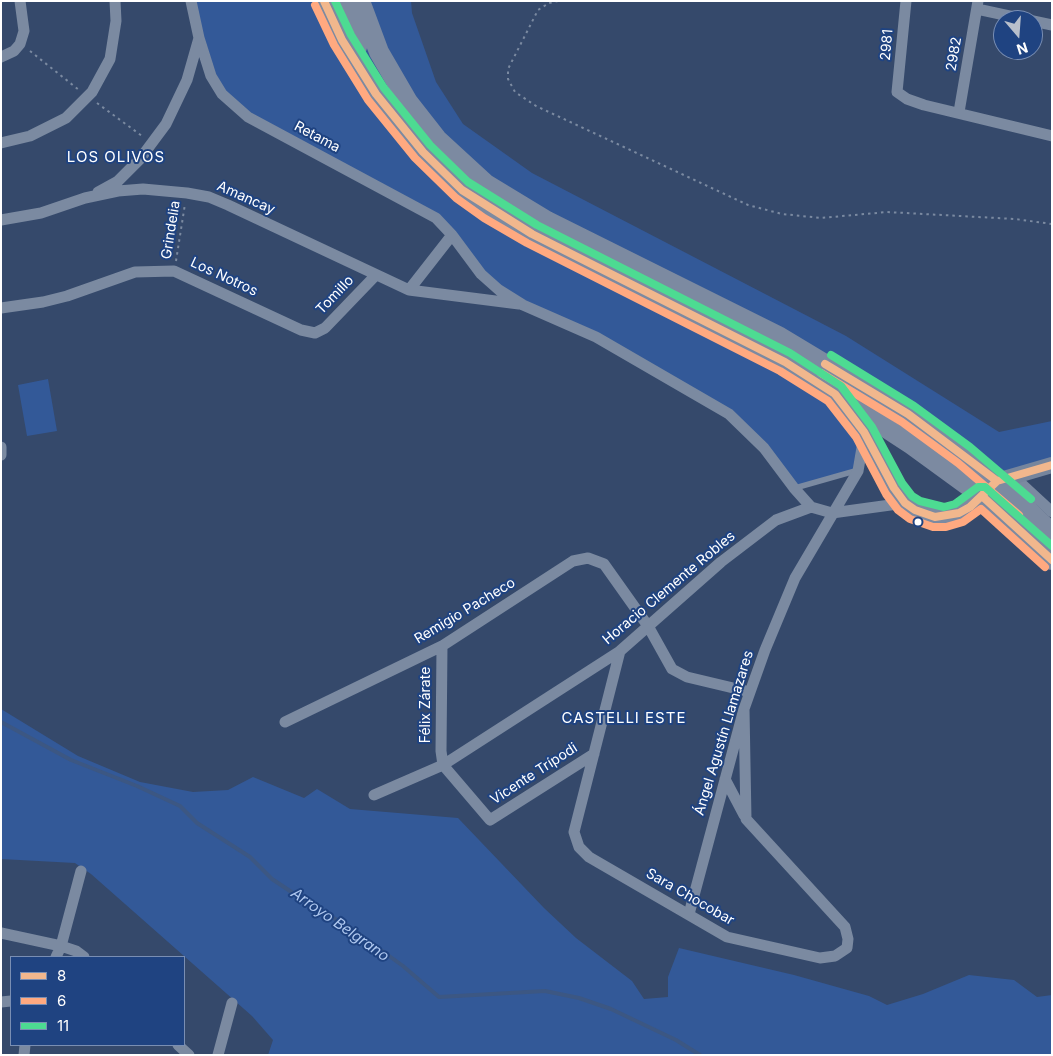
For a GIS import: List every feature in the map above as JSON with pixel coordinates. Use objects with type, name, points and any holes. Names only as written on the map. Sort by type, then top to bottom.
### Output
[{"type":"highway","points":[[324,1],[342,40],[362,73],[393,115],[438,168],[462,190],[489,209],[626,283],[785,362],[835,394],[982,496],[1052,560]]},
{"type":"highway","points":[[341,1],[364,65],[393,115]]},
{"type":"highway","points":[[360,1],[379,52],[408,102],[437,139],[471,172],[506,198],[547,222],[780,336],[908,414],[1005,478],[1052,533]]},
{"type":"highway","points":[[371,1],[379,52]]},
{"type":"highway","points":[[835,394],[864,432],[881,468],[905,503],[923,514],[935,517],[958,513],[1005,478]]},
{"type":"street","points":[[1,57],[14,51],[20,44],[24,31],[20,1]]},
{"type":"street","points":[[1,143],[30,136],[66,118],[92,92],[110,59],[116,21],[115,1]]},
{"type":"street","points":[[85,198],[118,181],[140,159],[166,124],[187,80],[198,38],[192,1]]},
{"type":"street","name":"2981","points":[[906,1],[897,92],[907,99],[924,105],[960,112]]},
{"type":"street","points":[[978,5],[995,10]]},
{"type":"street","name":"2982","points":[[960,112],[978,5]]},
{"type":"street","name":"Retama","points":[[198,38],[211,76],[222,94],[248,117],[436,218],[452,235],[481,274],[499,290],[523,305]]},
{"type":"street","points":[[960,112],[1052,136]]},
{"type":"street","name":"Amancay","points":[[1,220],[41,213],[85,198],[118,191],[143,189],[187,193],[209,197],[228,205],[375,276],[409,290],[523,305]]},
{"type":"street","points":[[409,290],[452,235]]},
{"type":"street","name":"Los Notros","points":[[1,308],[43,302],[67,296],[135,272],[174,271],[301,330],[315,333]]},
{"type":"street","name":"Tomillo","points":[[315,333],[325,328],[375,276]]},
{"type":"street","points":[[523,305],[596,337],[730,414],[764,448],[811,507],[832,513],[905,503]]},
{"type":"street","name":"Ángel Agustín Llamazares","points":[[689,914],[744,709],[765,650],[795,578],[858,471],[864,432]]},
{"type":"street","points":[[1005,478],[1052,465]]},
{"type":"street","points":[[1005,478],[1052,512]]},
{"type":"street","name":"Horacio Clemente Robles","points":[[374,795],[443,765],[620,650],[721,562],[766,526],[791,513],[811,507]]},
{"type":"street","name":"Remigio Pacheco","points":[[285,722],[442,646],[573,562],[588,558],[604,564],[648,626]]},
{"type":"street","points":[[648,626],[672,669],[687,678],[750,692]]},
{"type":"street","name":"Félix Zárate","points":[[442,646],[441,751],[443,765]]},
{"type":"street","name":"Vicente Trípodi","points":[[574,832],[620,650]]},
{"type":"street","points":[[744,709],[746,819]]},
{"type":"street","name":"Vicente Trípodi","points":[[443,765],[490,820],[594,754]]},
{"type":"street","points":[[726,779],[746,819]]},
{"type":"street","name":"Sara Chocobar","points":[[574,832],[579,847],[589,857],[727,937],[820,958],[835,956],[847,948],[845,927],[746,819]]},
{"type":"street","points":[[56,956],[82,871]]},
{"type":"street","points":[[1,933],[61,946],[76,951],[83,956]]},
{"type":"street","points":[[218,1055],[232,1003]]},
{"type":"street","points":[[179,1046],[189,1055]]},
{"type":"lane","points":[[794,488],[858,471]]},
{"type":"path","points":[[558,1],[549,3],[538,10],[508,68],[508,80],[515,92],[536,106],[748,205],[782,214],[821,218],[887,212],[1015,219],[1052,224]]},
{"type":"path","points":[[705,1],[734,1]]},
{"type":"path","name":"Grindelia","points":[[174,271],[187,193]]},
{"type":"shaded area","points":[[191,1],[411,1],[412,13],[436,82],[463,124],[532,173],[846,336],[999,432],[1052,421],[1052,465],[982,496],[837,396],[864,432],[858,471],[794,488],[729,414],[499,290],[444,225],[248,117],[222,94]]},
{"type":"shaded area","points":[[48,379],[57,431],[27,436],[18,385]]},
{"type":"shaded area","points":[[1,709],[78,756],[140,782],[193,792],[228,790],[253,777],[304,798],[317,789],[350,809],[458,818],[544,908],[576,938],[632,981],[644,999],[668,997],[668,977],[679,948],[794,975],[869,996],[887,1005],[923,994],[969,975],[1014,980],[1037,997],[1052,995],[1052,1055],[268,1055],[273,1040],[252,1016],[91,874],[75,863],[1,859]]},
{"type":"waterway","name":"Arroyo Belgrano","points":[[1,722],[71,760],[137,786],[180,806],[197,823],[250,857],[272,879],[320,911],[345,924],[403,966],[439,997],[545,991],[579,998],[611,1009],[676,1040],[700,1055]]},
{"type":"transit line","name":"8","points":[[324,1],[342,40],[376,94],[423,152],[462,190],[532,234],[785,362],[835,394],[864,432],[894,488],[905,503],[915,510],[935,517],[959,513],[970,507],[997,481],[1052,465]]},
{"type":"transit line","name":"11","points":[[335,1],[351,35],[384,88],[430,145],[468,182],[537,225],[790,353],[841,386],[872,427],[902,483],[912,496],[920,501],[944,507],[955,504],[978,487],[985,487],[1052,546]]},
{"type":"transit line","name":"6","points":[[315,5],[334,45],[368,100],[415,158],[456,198],[484,218],[527,243],[780,371],[828,401],[856,437],[886,494],[898,510],[910,519],[933,527],[946,527],[963,522],[981,509],[1045,567]]},
{"type":"transit line","name":"11","points":[[831,355],[914,406],[970,447],[1031,499]]},
{"type":"transit line","name":"8","points":[[825,364],[908,414],[997,481]]},
{"type":"transit line","name":"6","points":[[821,373],[902,422],[958,463],[1019,515]]},
{"type":"transit line","name":"8","points":[[982,496],[1052,560]]},
{"type":"district","name":"LOS OLIVOS","points":[[116,157]]},
{"type":"district","name":"CASTELLI ESTE","points":[[624,718]]}]
